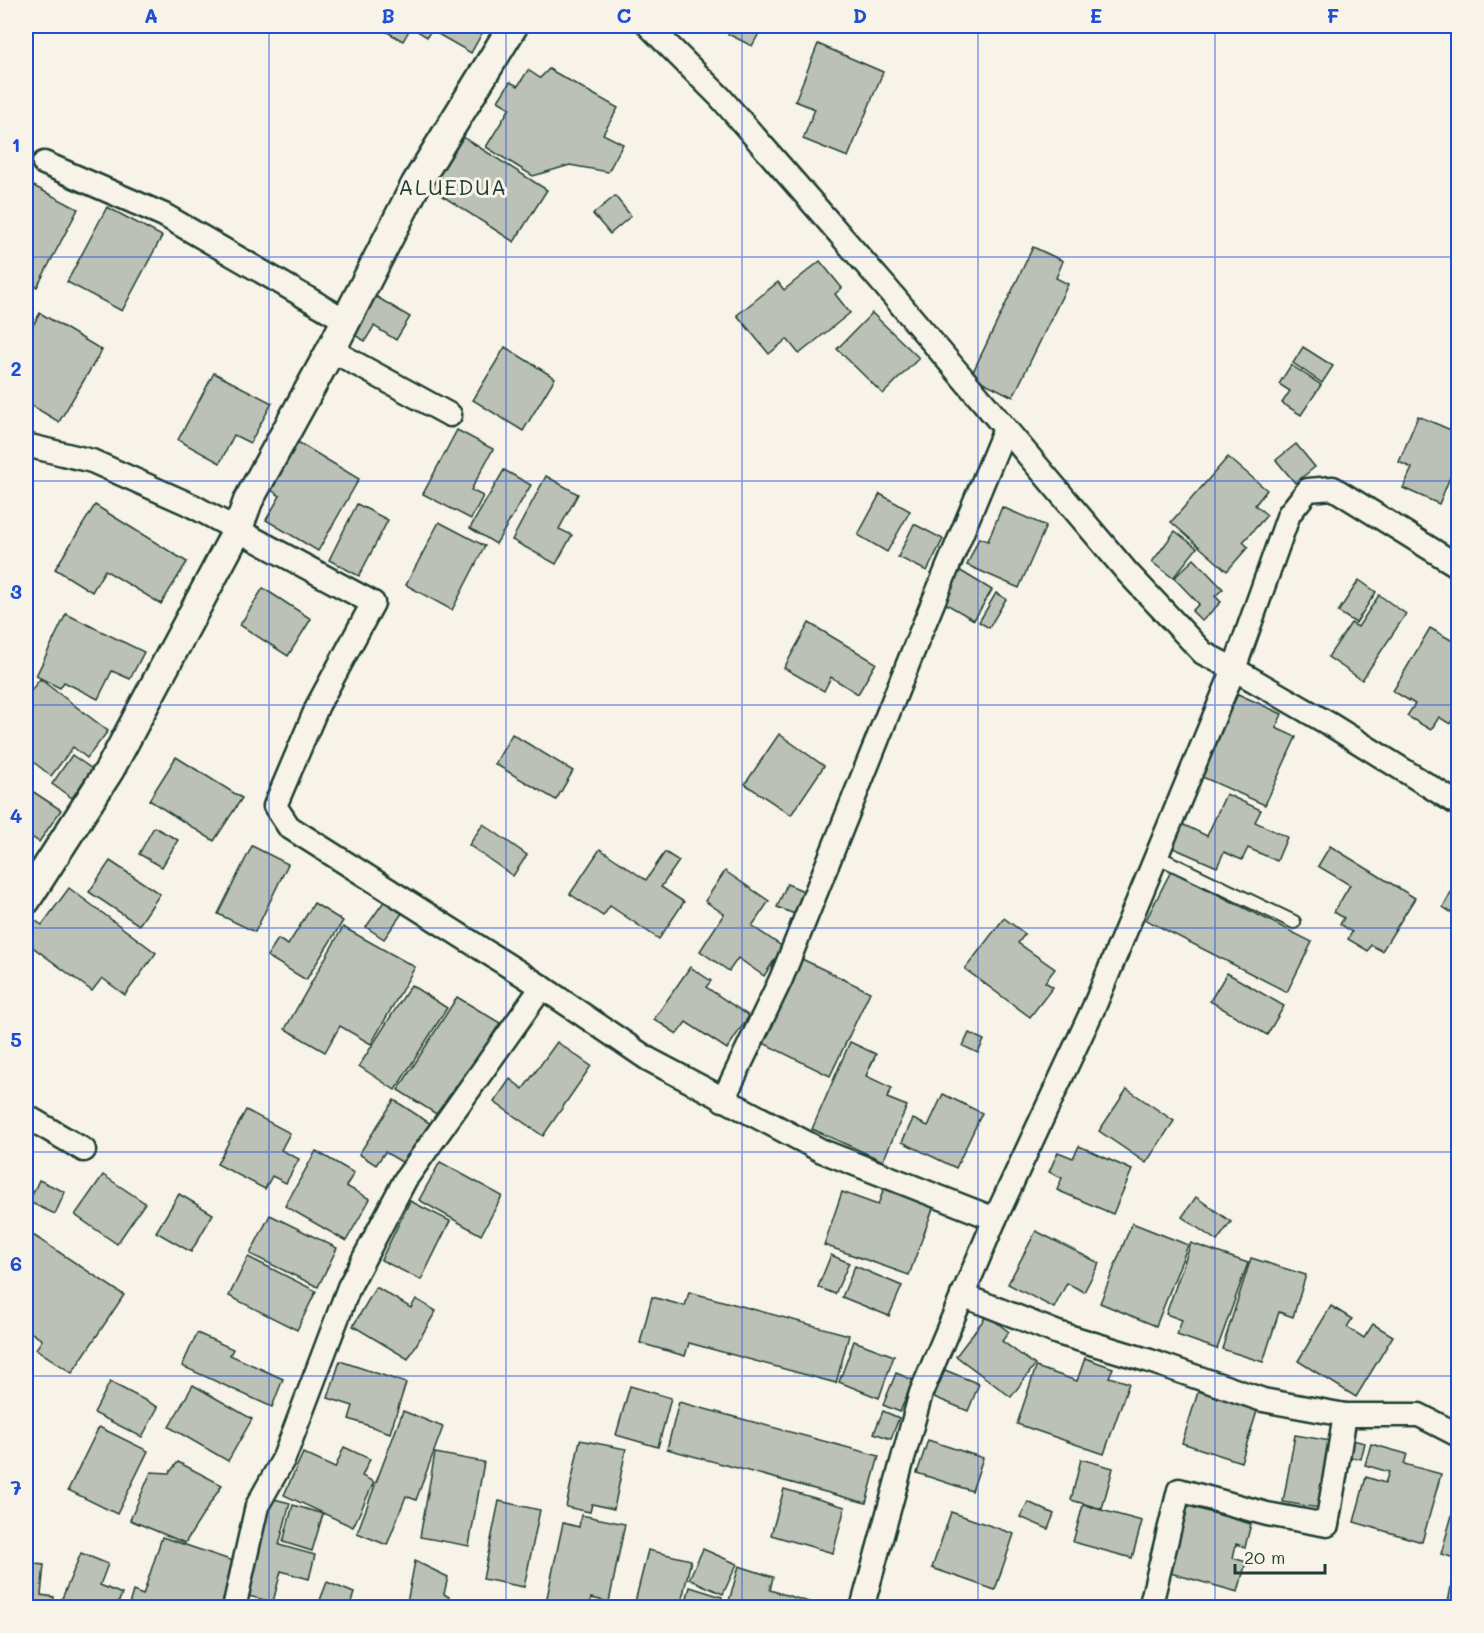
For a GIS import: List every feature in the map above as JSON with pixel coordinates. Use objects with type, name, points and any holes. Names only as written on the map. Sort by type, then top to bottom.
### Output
[{"type":"street","points":[[26,900],[110,769],[238,529],[248,501],[331,350],[417,183],[513,26]]},
{"type":"street","points":[[649,26],[720,97],[884,285],[1127,572],[1203,654],[1234,669],[1331,725],[1458,804]]},
{"type":"street","points":[[44,163],[164,215],[345,320]]},
{"type":"street","points":[[331,350],[450,415]]},
{"type":"street","points":[[723,1100],[786,968],[924,623],[1005,429]]},
{"type":"street","points":[[26,445],[92,461],[191,505],[373,603],[318,705],[275,806],[289,827],[542,987],[648,1059],[822,1151],[995,1220]]},
{"type":"street","points":[[862,1608],[921,1393],[995,1220],[1094,1007],[1234,669],[1289,514],[1308,490],[1333,488],[1458,563]]},
{"type":"street","points":[[234,1608],[257,1506],[284,1458],[349,1287],[405,1180],[542,987]]},
{"type":"street","points":[[26,1116],[84,1150]]},
{"type":"street","points":[[962,1295],[1058,1334],[1150,1361],[1263,1400],[1346,1415],[1419,1414],[1458,1435]]},
{"type":"street","points":[[1150,1608],[1179,1490],[1268,1514],[1326,1525],[1346,1415]]},
{"type":"lane","points":[[1156,856],[1294,922]]},
{"type":"building","points":[[382,26],[486,26],[471,53],[431,30],[427,37],[411,27],[403,41],[380,28]]},
{"type":"building","points":[[732,26],[763,26],[752,46],[728,34]]},
{"type":"building","points":[[818,44],[883,72],[848,157],[803,139],[815,109],[795,101]]},
{"type":"building","points":[[549,69],[618,108],[603,134],[623,144],[608,172],[570,165],[533,176],[486,147],[510,108],[498,101],[510,82],[518,86],[528,70],[540,78]]},
{"type":"building","points":[[463,137],[547,190],[514,242],[430,188]]},
{"type":"building","points":[[26,182],[78,209],[37,287],[26,281]]},
{"type":"building","points":[[615,196],[631,216],[610,234],[593,214]]},
{"type":"building","points":[[107,207],[162,236],[122,311],[67,282]]},
{"type":"building","points":[[1033,247],[1063,261],[1056,278],[1068,284],[1013,397],[971,376]]},
{"type":"building","points":[[820,261],[842,288],[835,294],[850,313],[799,354],[787,339],[769,354],[737,315],[778,282],[784,290]]},
{"type":"building","points":[[372,294],[410,317],[396,340],[374,326],[365,341],[349,332]]},
{"type":"building","points":[[40,313],[102,350],[59,422],[26,402],[26,337]]},
{"type":"building","points":[[872,313],[919,358],[883,394],[837,349]]},
{"type":"building","points":[[505,347],[555,378],[523,431],[473,400]]},
{"type":"building","points":[[1303,347],[1333,366],[1322,383],[1293,363]]},
{"type":"building","points":[[1291,365],[1321,385],[1301,415],[1282,403],[1290,391],[1279,384]]},
{"type":"building","points":[[214,373],[272,403],[250,443],[234,435],[220,463],[178,440]]},
{"type":"building","points":[[1418,416],[1458,433],[1458,473],[1453,470],[1439,504],[1403,488],[1412,468],[1399,462]]},
{"type":"building","points":[[457,430],[493,449],[471,490],[483,496],[471,519],[423,494]]},
{"type":"building","points":[[296,441],[359,479],[318,551],[266,520],[280,496],[268,488]]},
{"type":"building","points":[[1296,444],[1315,467],[1295,483],[1276,460]]},
{"type":"building","points":[[1228,457],[1267,490],[1255,505],[1267,515],[1243,542],[1248,547],[1227,571],[1171,522]]},
{"type":"building","points":[[504,470],[531,485],[496,544],[470,528]]},
{"type":"building","points":[[546,476],[578,494],[559,529],[572,535],[556,564],[512,540]]},
{"type":"building","points":[[880,494],[910,511],[887,552],[858,535]]},
{"type":"building","points":[[357,504],[388,520],[359,576],[329,560]]},
{"type":"building","points":[[95,505],[187,562],[161,604],[105,570],[92,592],[55,569]]},
{"type":"building","points":[[1002,507],[1046,526],[1019,588],[967,565],[979,538],[988,541]]},
{"type":"building","points":[[439,522],[485,546],[452,610],[406,585]]},
{"type":"building","points":[[914,524],[943,539],[927,571],[898,557]]},
{"type":"building","points":[[1175,531],[1197,548],[1173,578],[1152,562]]},
{"type":"building","points":[[1194,559],[1223,589],[1215,596],[1221,602],[1202,621],[1192,611],[1199,604],[1174,578]]},
{"type":"building","points":[[959,570],[992,590],[974,620],[941,601]]},
{"type":"building","points":[[1359,580],[1376,592],[1356,623],[1338,612]]},
{"type":"building","points":[[263,588],[311,619],[288,656],[240,625]]},
{"type":"building","points":[[996,593],[1006,599],[989,628],[979,622]]},
{"type":"building","points":[[1379,595],[1406,614],[1362,680],[1328,657],[1351,623],[1358,627]]},
{"type":"building","points":[[66,614],[144,652],[130,679],[112,671],[98,699],[64,682],[60,688],[36,676]]},
{"type":"building","points":[[809,623],[876,663],[858,694],[831,677],[824,691],[784,668]]},
{"type":"building","points":[[1430,628],[1458,644],[1458,709],[1450,724],[1439,717],[1431,730],[1407,716],[1415,704],[1393,691]]},
{"type":"building","points":[[40,679],[108,731],[87,758],[73,747],[51,776],[26,756],[26,697]]},
{"type":"building","points":[[1238,694],[1282,714],[1276,728],[1296,737],[1265,805],[1200,776]]},
{"type":"building","points":[[512,734],[573,771],[556,800],[495,764]]},
{"type":"building","points":[[779,734],[824,766],[791,815],[745,784]]},
{"type":"building","points":[[72,755],[92,769],[72,798],[52,784]]},
{"type":"building","points":[[176,757],[242,798],[214,841],[149,800]]},
{"type":"building","points":[[26,787],[61,810],[39,842],[26,833]]},
{"type":"building","points":[[1226,794],[1261,810],[1255,822],[1287,837],[1277,861],[1248,848],[1242,860],[1224,852],[1217,867],[1171,847],[1182,824],[1207,836]]},
{"type":"building","points":[[483,824],[527,855],[513,876],[469,845]]},
{"type":"building","points":[[154,827],[178,840],[162,867],[139,854]]},
{"type":"building","points":[[252,846],[288,864],[255,932],[218,914]]},
{"type":"building","points":[[1330,846],[1415,898],[1382,951],[1371,945],[1368,951],[1348,939],[1352,932],[1340,924],[1344,918],[1334,912],[1350,885],[1318,866]]},
{"type":"building","points":[[600,849],[646,880],[665,852],[679,861],[661,887],[684,902],[659,939],[610,906],[603,916],[570,894]]},
{"type":"building","points":[[110,861],[160,894],[139,925],[89,892]]},
{"type":"building","points":[[725,871],[769,901],[752,926],[783,947],[764,976],[738,958],[729,971],[700,951],[724,914],[705,901]]},
{"type":"building","points":[[1171,871],[1312,942],[1287,992],[1146,920]]},
{"type":"building","points":[[1458,879],[1458,917],[1443,907]]},
{"type":"building","points":[[787,884],[806,892],[797,915],[777,907]]},
{"type":"building","points":[[69,888],[156,953],[125,995],[102,978],[92,991],[26,942],[27,915],[42,925]]},
{"type":"building","points":[[385,900],[403,912],[384,939],[366,927]]},
{"type":"building","points":[[314,903],[343,921],[306,980],[267,956],[278,939],[288,945]]},
{"type":"building","points":[[1004,918],[1025,934],[1018,943],[1055,969],[1045,982],[1053,987],[1030,1017],[965,969]]},
{"type":"building","points":[[343,927],[415,967],[371,1044],[340,1026],[325,1052],[285,1029]]},
{"type":"building","points":[[802,959],[870,992],[830,1076],[761,1042]]},
{"type":"building","points":[[690,967],[711,981],[706,987],[749,1016],[727,1049],[686,1022],[677,1034],[654,1019]]},
{"type":"building","points":[[1227,973],[1284,1006],[1267,1035],[1210,1001]]},
{"type":"building","points":[[411,985],[447,1008],[395,1090],[359,1066]]},
{"type":"building","points":[[457,997],[500,1023],[441,1117],[398,1090]]},
{"type":"building","points":[[969,1033],[984,1040],[978,1053],[963,1046]]},
{"type":"building","points":[[557,1042],[591,1066],[543,1136],[494,1102],[510,1079],[523,1089]]},
{"type":"building","points":[[850,1042],[876,1054],[866,1076],[892,1088],[887,1098],[907,1106],[883,1161],[812,1129]]},
{"type":"building","points":[[1127,1089],[1174,1121],[1146,1163],[1099,1131]]},
{"type":"building","points":[[943,1094],[982,1113],[956,1168],[902,1142],[913,1119],[928,1126]]},
{"type":"building","points":[[394,1100],[431,1124],[405,1164],[385,1152],[376,1165],[359,1154]]},
{"type":"building","points":[[246,1110],[290,1133],[281,1150],[299,1159],[286,1183],[272,1176],[265,1189],[217,1164]]},
{"type":"building","points":[[1079,1146],[1132,1170],[1113,1214],[1057,1190],[1062,1178],[1049,1172],[1058,1152],[1073,1158]]},
{"type":"building","points":[[316,1151],[354,1173],[346,1186],[370,1199],[346,1241],[285,1206]]},
{"type":"building","points":[[440,1162],[502,1196],[481,1235],[419,1200]]},
{"type":"building","points":[[103,1175],[145,1203],[117,1244],[75,1215]]},
{"type":"building","points":[[39,1180],[65,1192],[55,1214],[29,1202]]},
{"type":"building","points":[[885,1185],[935,1203],[909,1275],[824,1245],[842,1192],[878,1205]]},
{"type":"building","points":[[179,1194],[213,1214],[191,1252],[156,1232]]},
{"type":"building","points":[[1196,1197],[1231,1222],[1217,1241],[1182,1217]]},
{"type":"building","points":[[410,1201],[450,1221],[421,1280],[381,1260]]},
{"type":"building","points":[[270,1215],[337,1248],[318,1287],[250,1254]]},
{"type":"building","points":[[1132,1223],[1188,1245],[1156,1326],[1100,1303]]},
{"type":"building","points":[[1036,1231],[1099,1263],[1084,1292],[1067,1283],[1054,1308],[1008,1284]]},
{"type":"building","points":[[33,1235],[124,1295],[72,1373],[36,1349],[42,1340],[26,1329],[26,1246]]},
{"type":"building","points":[[1191,1243],[1248,1263],[1217,1349],[1177,1335],[1182,1320],[1166,1314]]},
{"type":"building","points":[[831,1255],[849,1263],[835,1294],[818,1287]]},
{"type":"building","points":[[248,1257],[316,1291],[297,1330],[229,1296]]},
{"type":"building","points":[[1251,1258],[1306,1275],[1293,1317],[1279,1312],[1263,1362],[1222,1349]]},
{"type":"building","points":[[855,1266],[902,1286],[889,1316],[842,1297]]},
{"type":"building","points":[[376,1287],[411,1308],[416,1299],[436,1311],[408,1359],[353,1326]]},
{"type":"building","points":[[689,1292],[849,1335],[836,1383],[689,1343],[685,1356],[640,1343],[652,1297],[685,1306]]},
{"type":"building","points":[[1331,1306],[1352,1319],[1347,1327],[1364,1338],[1373,1324],[1393,1336],[1356,1397],[1298,1361]]},
{"type":"building","points":[[987,1315],[1009,1332],[1002,1341],[1035,1365],[1011,1397],[956,1356]]},
{"type":"building","points":[[197,1333],[233,1349],[230,1355],[283,1379],[272,1407],[182,1366]]},
{"type":"building","points":[[854,1341],[894,1356],[879,1398],[839,1382]]},
{"type":"building","points":[[1085,1358],[1113,1368],[1109,1377],[1129,1383],[1104,1454],[1017,1424],[1036,1367],[1077,1381]]},
{"type":"building","points":[[340,1361],[406,1383],[390,1433],[349,1419],[353,1406],[328,1398]]},
{"type":"building","points":[[945,1370],[979,1384],[968,1411],[934,1397]]},
{"type":"building","points":[[896,1373],[913,1380],[900,1412],[883,1405]]},
{"type":"building","points":[[110,1382],[158,1407],[142,1437],[94,1413]]},
{"type":"building","points":[[193,1385],[252,1419],[228,1461],[169,1427]]},
{"type":"building","points":[[630,1386],[671,1398],[658,1447],[616,1435]]},
{"type":"building","points":[[1199,1389],[1258,1408],[1241,1462],[1182,1443]]},
{"type":"building","points":[[679,1402],[879,1456],[866,1503],[667,1449]]},
{"type":"building","points":[[403,1411],[443,1427],[416,1500],[406,1496],[387,1545],[357,1533]]},
{"type":"building","points":[[883,1411],[899,1418],[891,1439],[874,1433]]},
{"type":"building","points":[[99,1427],[148,1451],[117,1514],[68,1490]]},
{"type":"building","points":[[1295,1435],[1331,1441],[1319,1508],[1283,1502]]},
{"type":"building","points":[[1348,1439],[1365,1443],[1361,1459],[1344,1456]]},
{"type":"building","points":[[580,1440],[626,1449],[614,1509],[592,1504],[590,1512],[566,1507]]},
{"type":"building","points":[[928,1440],[983,1458],[972,1491],[917,1473]]},
{"type":"building","points":[[1371,1444],[1407,1454],[1404,1464],[1441,1474],[1422,1542],[1354,1522],[1366,1477],[1385,1483],[1389,1472],[1365,1465]]},
{"type":"building","points":[[344,1447],[370,1459],[362,1476],[374,1482],[353,1527],[284,1495],[303,1453],[335,1468]]},
{"type":"building","points":[[435,1453],[484,1462],[469,1546],[420,1537]]},
{"type":"building","points":[[1081,1459],[1113,1468],[1102,1509],[1071,1500]]},
{"type":"building","points":[[178,1462],[222,1485],[185,1543],[130,1520],[151,1472],[169,1473]]},
{"type":"building","points":[[784,1489],[845,1507],[833,1553],[771,1535]]},
{"type":"building","points":[[1458,1494],[1458,1559],[1441,1554]]},
{"type":"building","points":[[270,1498],[290,1503],[279,1545],[315,1555],[309,1579],[281,1571],[273,1602],[244,1595]]},
{"type":"building","points":[[499,1501],[540,1510],[524,1587],[483,1579]]},
{"type":"building","points":[[1028,1502],[1054,1514],[1048,1529],[1020,1517]]},
{"type":"building","points":[[293,1505],[323,1514],[312,1551],[283,1542]]},
{"type":"building","points":[[1083,1505],[1142,1521],[1132,1558],[1073,1542]]},
{"type":"building","points":[[1188,1506],[1251,1524],[1245,1547],[1236,1544],[1233,1558],[1246,1562],[1238,1592],[1170,1573]]},
{"type":"building","points":[[951,1512],[1014,1534],[995,1590],[932,1568]]},
{"type":"building","points":[[581,1515],[625,1524],[609,1602],[591,1598],[589,1608],[572,1608],[546,1602],[563,1523],[579,1527]]},
{"type":"building","points":[[162,1537],[239,1563],[224,1608],[128,1608],[133,1591],[143,1595]]},
{"type":"building","points":[[703,1549],[737,1564],[723,1594],[689,1579]]},
{"type":"building","points":[[648,1550],[691,1560],[680,1608],[634,1606]]},
{"type":"building","points":[[81,1553],[108,1564],[100,1585],[122,1594],[116,1608],[58,1608]]},
{"type":"building","points":[[415,1561],[448,1577],[444,1594],[449,1597],[447,1608],[406,1608]]},
{"type":"building","points":[[26,1563],[44,1565],[41,1595],[54,1597],[53,1608],[26,1608]]},
{"type":"building","points":[[739,1566],[773,1577],[770,1590],[812,1603],[810,1608],[727,1608]]},
{"type":"building","points":[[1454,1571],[1458,1572],[1458,1608],[1447,1608]]},
{"type":"building","points":[[327,1582],[354,1593],[349,1608],[317,1608]]},
{"type":"building","points":[[690,1587],[722,1597],[719,1608],[684,1608]]},
{"type":"building","points":[[1197,1602],[1216,1608],[1196,1608]]},
{"type":"district","name":"ALUEDUA","points":[[453,187]]}]
